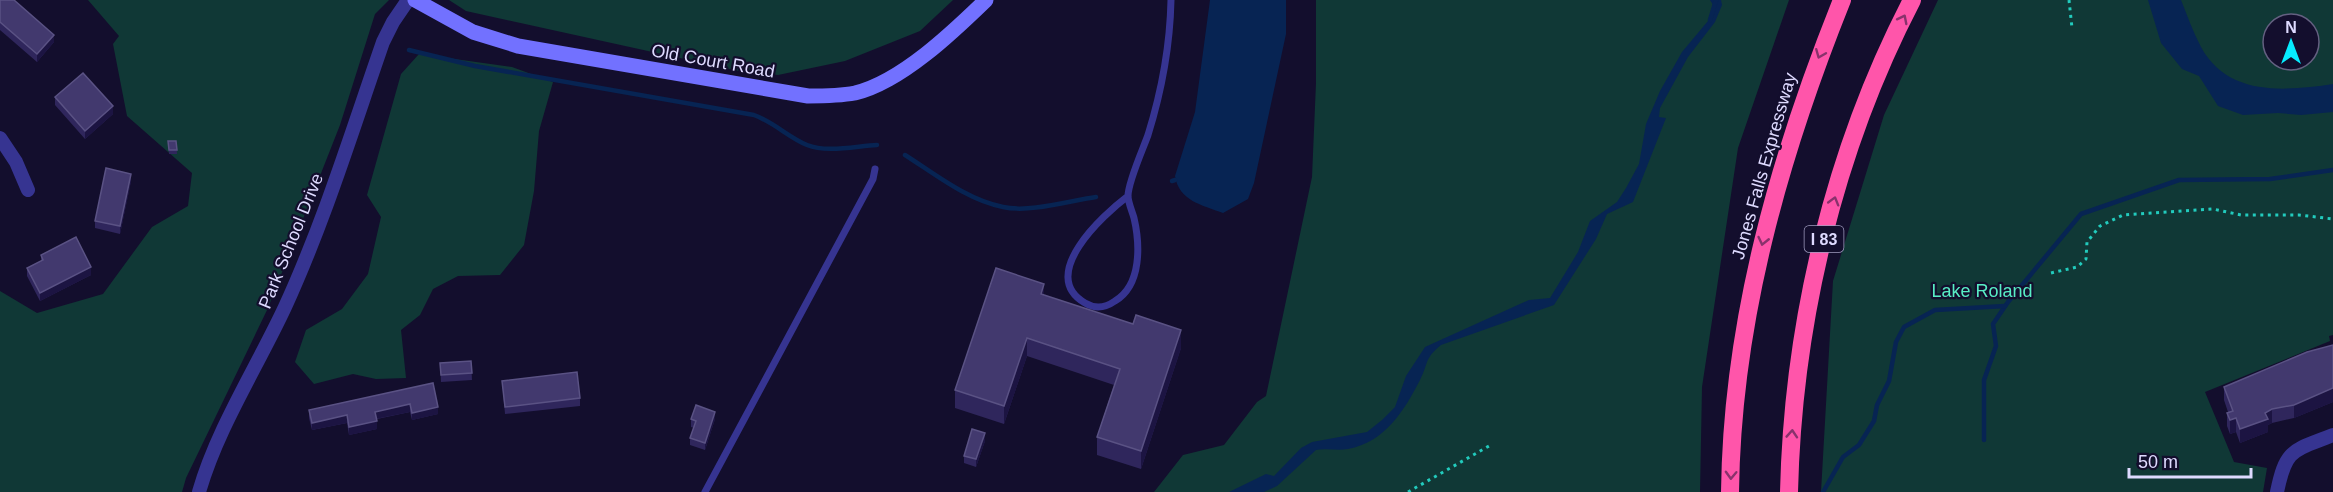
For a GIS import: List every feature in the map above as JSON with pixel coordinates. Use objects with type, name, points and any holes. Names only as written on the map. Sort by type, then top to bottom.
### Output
[{"type":"highway","name":"Jones Falls Expressway","points":[[1730,492],[1736,403],[1758,261],[1790,140],[1842,0]]},
{"type":"highway","name":"I 83","points":[[1789,492],[1794,407],[1805,330],[1820,254],[1847,158],[1867,101],[1912,0]]},
{"type":"main road","name":"Old Court Road","points":[[415,0],[431,12],[473,33],[551,54],[779,92],[828,96],[856,92],[887,79],[926,52],[986,0]]},
{"type":"street","name":"Park School Drive","points":[[199,492],[213,452],[286,305],[318,226],[383,42],[408,0]]},
{"type":"street","points":[[0,138],[16,162],[28,190]]},
{"type":"street","points":[[2277,492],[2283,464],[2288,456],[2333,435]]},
{"type":"lane","points":[[1128,196],[1094,225],[1068,267],[1067,281],[1073,294],[1092,307],[1105,307],[1117,300],[1129,286],[1138,262],[1138,239],[1128,196],[1166,70],[1171,0]]},
{"type":"lane","points":[[705,492],[873,179],[875,170]]},
{"type":"path","points":[[2068,0],[2072,28]]},
{"type":"path","points":[[2051,273],[2077,267],[2086,259],[2087,242],[2100,226],[2123,215],[2213,209],[2241,215],[2299,215],[2333,219]]},
{"type":"path","points":[[1408,492],[1489,446]]},
{"type":"green space","points":[[88,0],[389,0],[375,14],[340,125],[268,308],[186,478],[182,492],[0,492],[0,291],[37,313],[103,294],[152,227],[188,206],[192,173],[127,116],[113,44],[119,36]]},
{"type":"green space","points":[[449,0],[953,0],[920,31],[845,61],[778,75],[739,71],[466,11]]},
{"type":"green space","points":[[1316,0],[1789,0],[1738,148],[1702,387],[1700,492],[1154,492],[1183,455],[1224,445],[1257,402],[1266,396],[1312,177],[1316,83]]},
{"type":"green space","name":"Lake Roland","points":[[1938,0],[2333,0],[2333,335],[2329,336],[2330,341],[2205,392],[2234,462],[2267,468],[2263,492],[1821,492],[1833,281],[1884,115]]},
{"type":"green space","points":[[419,54],[512,67],[553,82],[539,131],[534,191],[524,245],[500,275],[458,276],[433,289],[420,315],[401,330],[406,378],[376,379],[353,374],[314,384],[295,362],[306,330],[342,309],[368,274],[381,217],[367,195],[401,74]]},
{"type":"water","points":[[1210,0],[1286,0],[1286,34],[1254,183],[1248,199],[1223,213],[1186,197],[1177,184],[1175,176],[1195,112]]},
{"type":"water","points":[[1710,0],[1721,0],[1722,5],[1715,22],[1688,57],[1660,108],[1659,117],[1666,118],[1633,202],[1607,214],[1596,239],[1554,305],[1441,345],[1429,357],[1420,380],[1400,414],[1373,440],[1348,449],[1316,450],[1277,486],[1264,492],[1229,492],[1266,474],[1274,476],[1301,448],[1312,442],[1367,432],[1395,407],[1406,376],[1425,347],[1529,300],[1550,298],[1578,252],[1590,221],[1617,202],[1639,164],[1646,124],[1660,91],[1682,52],[1713,15],[1715,8]]},
{"type":"water","points":[[2148,0],[2181,0],[2198,41],[2212,63],[2226,75],[2242,83],[2278,89],[2333,84],[2333,112],[2301,115],[2278,113],[2243,115],[2218,106],[2199,76],[2182,69],[2161,43]]},
{"type":"building","points":[[0,0],[14,0],[54,35],[37,54],[0,22]]},
{"type":"building","points":[[83,73],[113,106],[85,131],[55,97]]},
{"type":"building","points":[[168,141],[176,141],[177,150],[169,150]]},
{"type":"building","points":[[106,168],[131,174],[120,226],[95,221]]},
{"type":"building","points":[[76,237],[91,267],[40,293],[27,268],[43,260],[41,255]]},
{"type":"building","points":[[996,268],[1044,284],[1041,294],[1133,324],[1136,315],[1181,330],[1141,451],[1097,437],[1120,369],[1027,338],[1004,406],[955,390]]},
{"type":"building","points":[[2333,345],[2333,388],[2294,405],[2272,409],[2265,413],[2268,419],[2240,429],[2236,418],[2230,420],[2227,413],[2233,411],[2224,387],[2307,352]]},
{"type":"building","points":[[471,361],[472,373],[441,375],[440,363]]},
{"type":"building","points":[[577,372],[580,398],[505,407],[502,381]]},
{"type":"building","points":[[433,383],[438,407],[412,413],[410,404],[375,412],[377,421],[349,427],[347,415],[312,423],[309,410]]},
{"type":"building","points":[[696,405],[715,412],[705,443],[690,438],[696,421],[691,419]]},
{"type":"building","points":[[972,429],[985,433],[976,459],[964,456]]},
{"type":"waterway","points":[[1710,20],[1716,0]]},
{"type":"waterway","points":[[409,50],[475,66],[754,115],[800,142],[823,149],[877,145]]},
{"type":"waterway","points":[[905,155],[977,199],[1003,207],[1037,208],[1096,197]]},
{"type":"waterway","points":[[1984,440],[1984,380],[1996,346],[1993,324],[2008,302],[2081,214],[2179,180],[2270,179],[2333,170]]},
{"type":"waterway","points":[[1823,492],[1843,457],[1859,445],[1874,421],[1877,405],[1889,381],[1896,342],[1904,327],[1935,310],[2005,306]]}]
